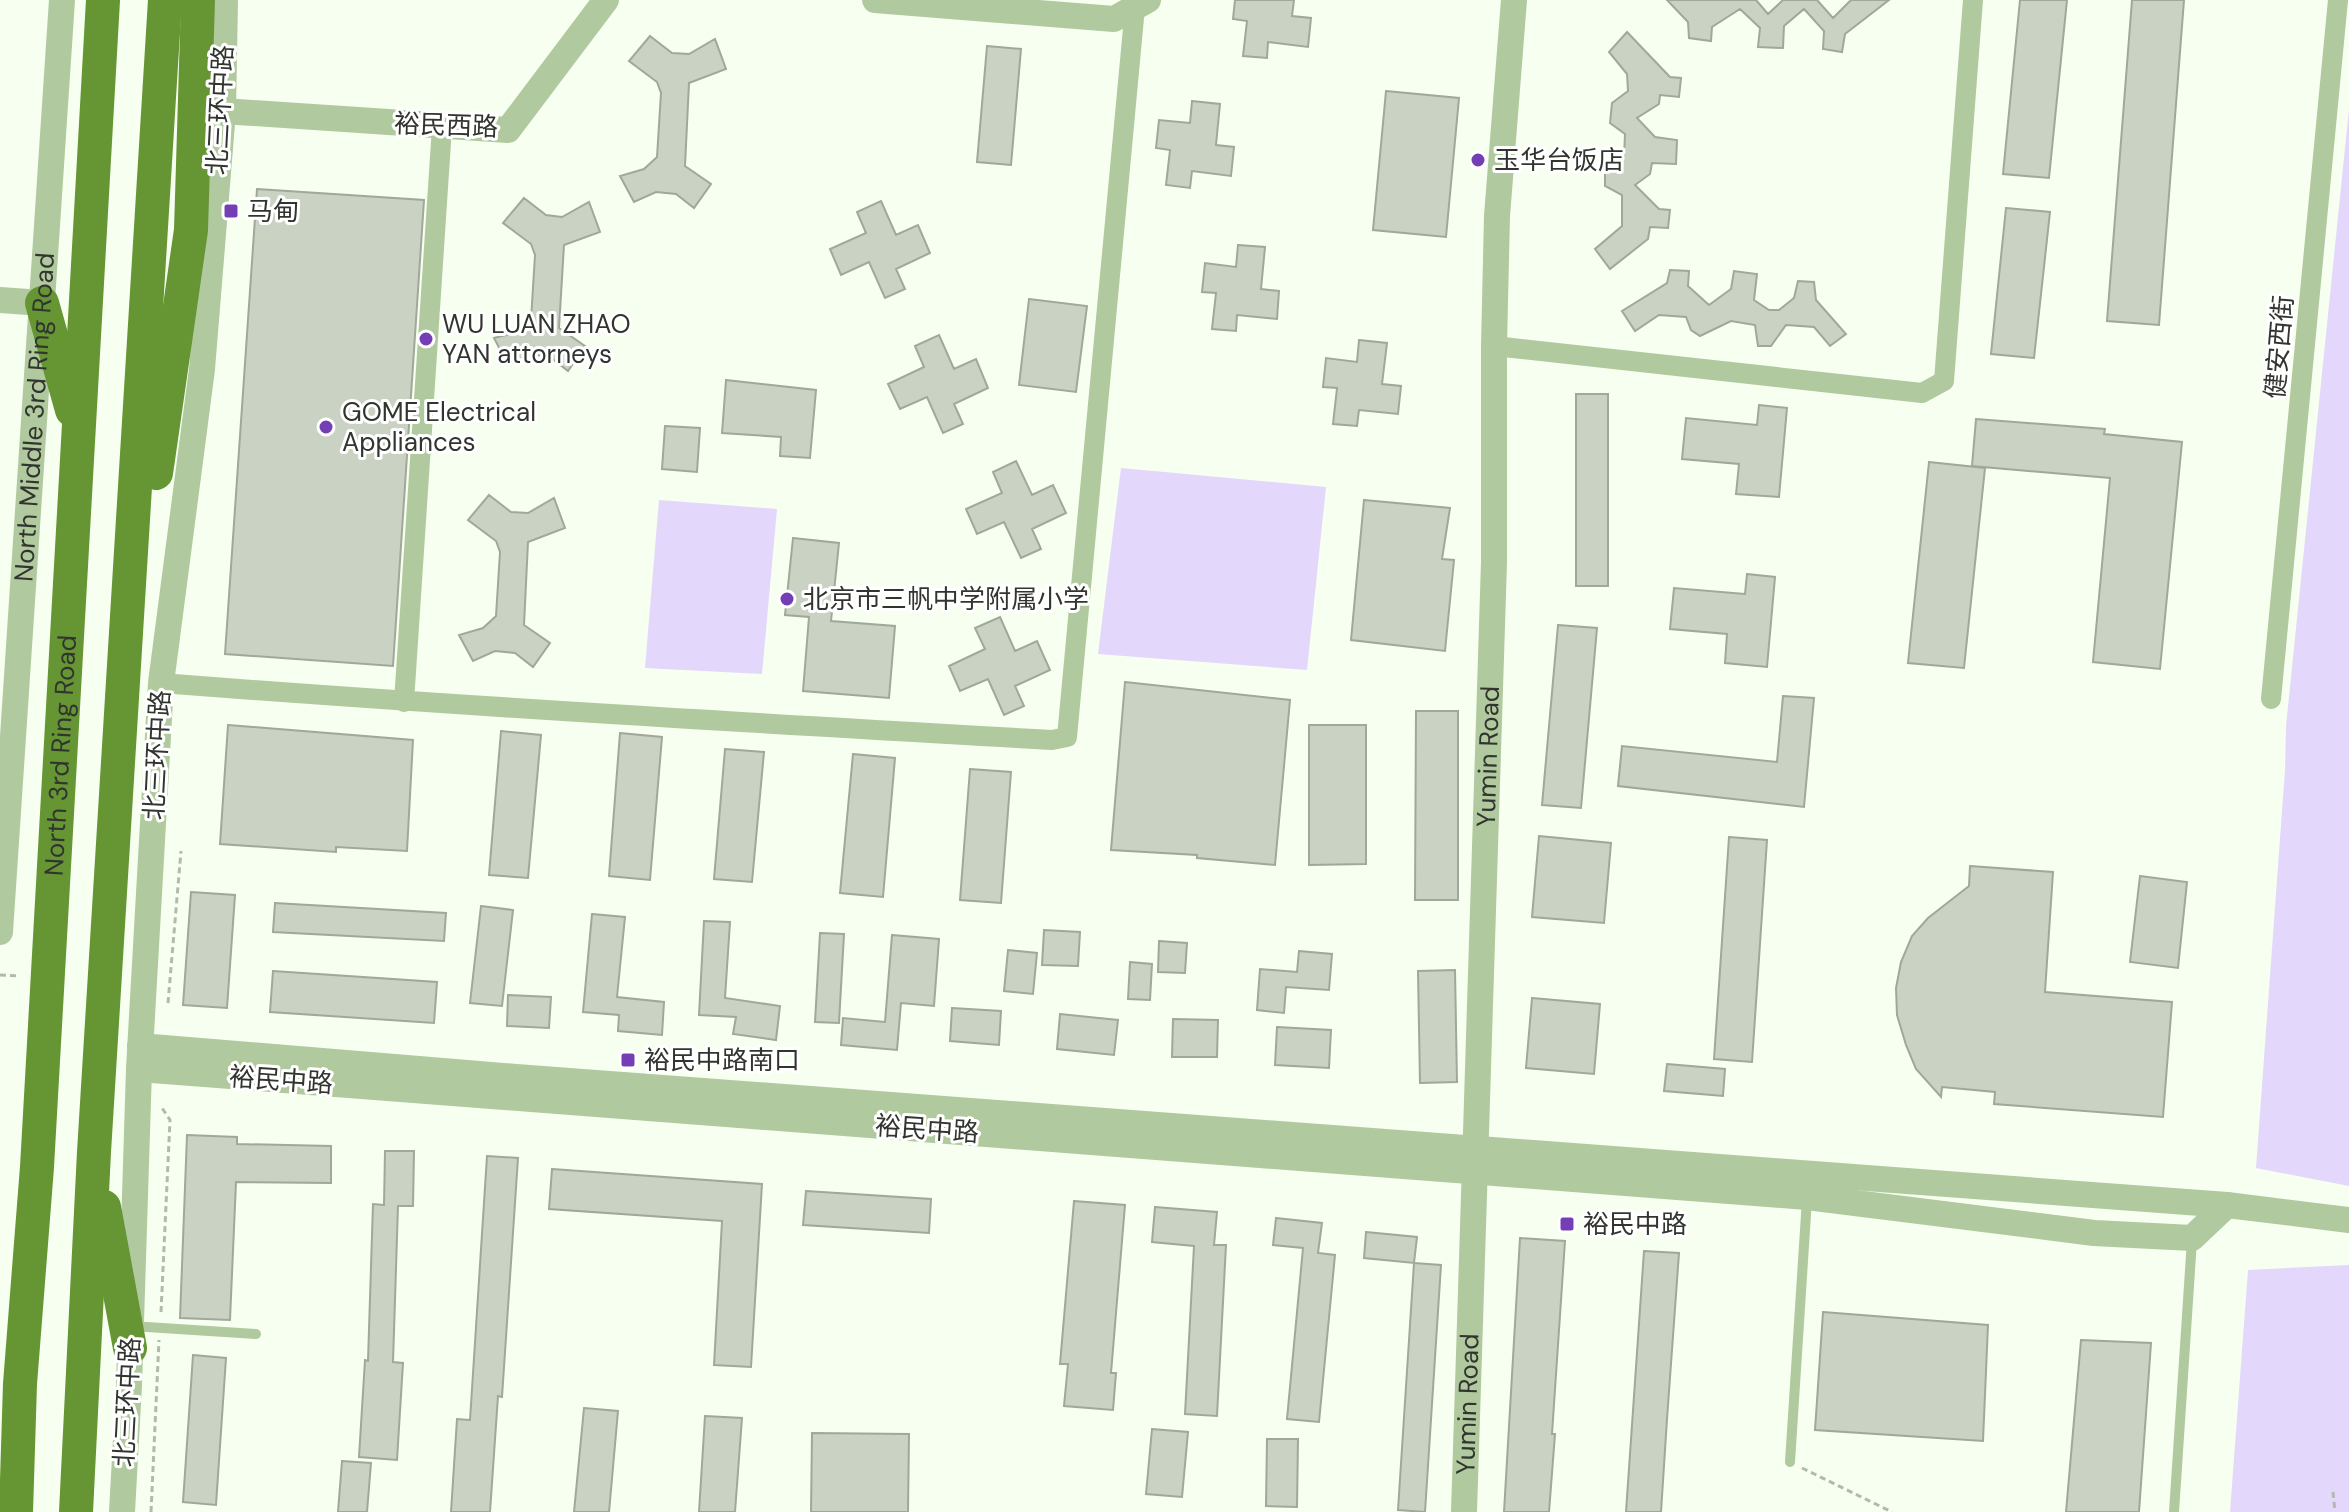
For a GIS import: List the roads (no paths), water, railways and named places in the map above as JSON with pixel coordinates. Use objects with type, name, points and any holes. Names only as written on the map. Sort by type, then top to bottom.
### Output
[{"type":"highway","name":"North 3rd Ring Road","points":[[16,1512],[20,1384],[37,1167],[103,0]]},
{"type":"highway","points":[[76,1512],[94,1152],[165,0]]},
{"type":"highway","points":[[125,671],[174,361],[191,230],[198,0]]},
{"type":"highway","points":[[42,303],[79,437]]},
{"type":"highway","points":[[94,1152],[131,1337]]},
{"type":"highway","points":[[0,1364],[37,1167]]},
{"type":"street","name":"North Middle 3rd Ring Road","points":[[0,932],[62,0]]},
{"type":"street","name":"北三环中路","points":[[122,1512],[140,1057],[161,683],[202,369],[223,111],[225,0]]},
{"type":"street","name":"裕民西路","points":[[223,111],[508,130],[606,0]]},
{"type":"street","points":[[875,0],[1114,19],[1141,4]]},
{"type":"street","name":"Yumin Road","points":[[1464,1512],[1494,562],[1497,216],[1514,0]]},
{"type":"street","points":[[1494,346],[1922,393],[1944,381],[1973,0]]},
{"type":"street","name":"健安西街","points":[[2271,699],[2338,0]]},
{"type":"street","points":[[161,683],[404,702],[1052,740],[1067,737],[1141,4]]},
{"type":"street","points":[[404,702],[442,127]]},
{"type":"street","points":[[0,300],[42,303]]},
{"type":"street","name":"裕民中路","points":[[140,1057],[516,1077],[1476,1160],[2094,1233],[2192,1238]]},
{"type":"street","name":"裕民中路","points":[[1476,1160],[2227,1205],[2349,1220]]},
{"type":"street","points":[[2192,1238],[2227,1205]]},
{"type":"lane","points":[[1790,1462],[1807,1197]]},
{"type":"lane","points":[[2174,1512],[2192,1238]]},
{"type":"lane","points":[[131,1337],[160,1328],[256,1334]]},
{"type":"place","name":"玉华台饭店","points":[[1478,160]]},
{"type":"place","name":"马甸","points":[[231,211]]},
{"type":"place","name":"WU LUAN ZHAO YAN attorneys","points":[[426,339]]},
{"type":"place","name":"GOME Electrical Appliances","points":[[326,427]]},
{"type":"place","name":"北京市三帆中学附属小学","points":[[787,599]]},
{"type":"place","name":"裕民中路南口","points":[[628,1060]]},
{"type":"place","name":"裕民中路","points":[[1567,1224]]}]
